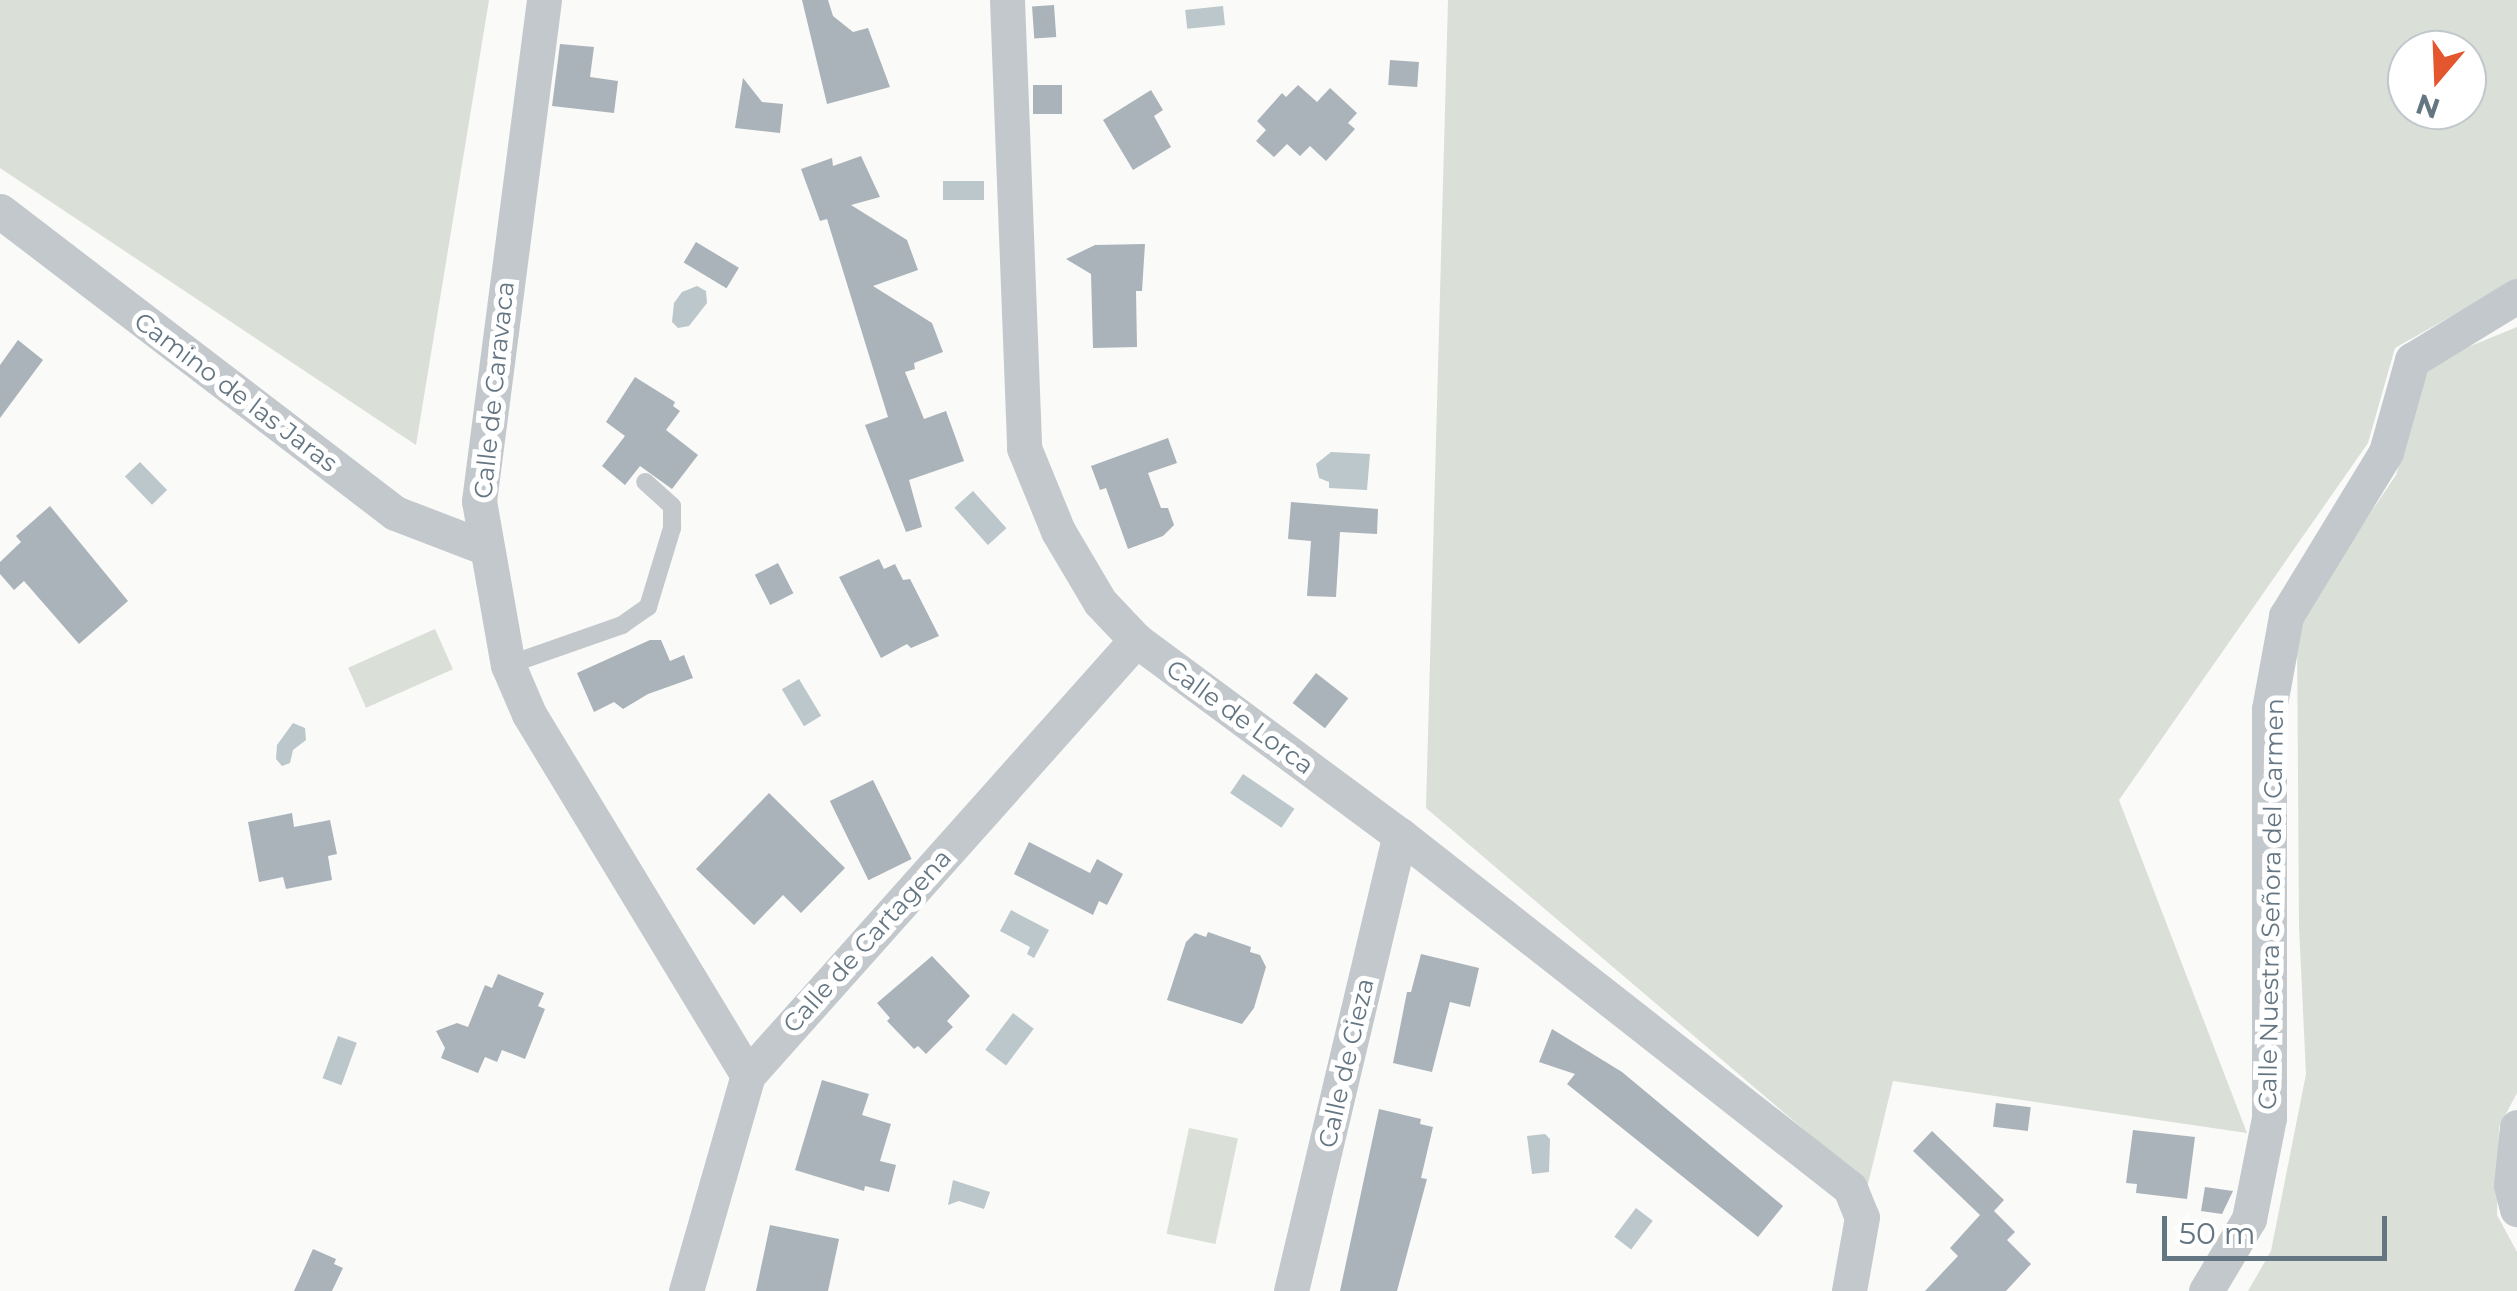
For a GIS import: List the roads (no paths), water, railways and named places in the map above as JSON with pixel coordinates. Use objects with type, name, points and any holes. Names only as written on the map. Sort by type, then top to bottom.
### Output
[{"type":"street","name":"Calle de Caravaca","points":[[544,0],[480,502],[508,665],[529,714],[748,1075]]},
{"type":"street","name":"Calle de Lorca","points":[[1007,0],[1024,448],[1058,531],[1100,602],[1136,640],[1400,835],[1850,1188],[1862,1217],[1849,1291]]},
{"type":"street","name":"Camino de las Jaras","points":[[0,211],[395,513],[486,548]]},
{"type":"street","name":"Calle Nuestra Señora del Carmen","points":[[2206,1291],[2249,1219],[2270,1118],[2269,708],[2286,616],[2386,452],[2412,360],[2517,296]]},
{"type":"street","name":"Calle de Cartagena","points":[[686,1291],[748,1075],[1136,640]]},
{"type":"street","name":"Calle de Cieza","points":[[1292,1291],[1400,835]]},
{"type":"street","points":[[2517,1127],[2511,1185],[2517,1209]]},
{"type":"lane","points":[[508,665],[622,625],[648,607],[672,528],[672,506],[645,482]]}]
